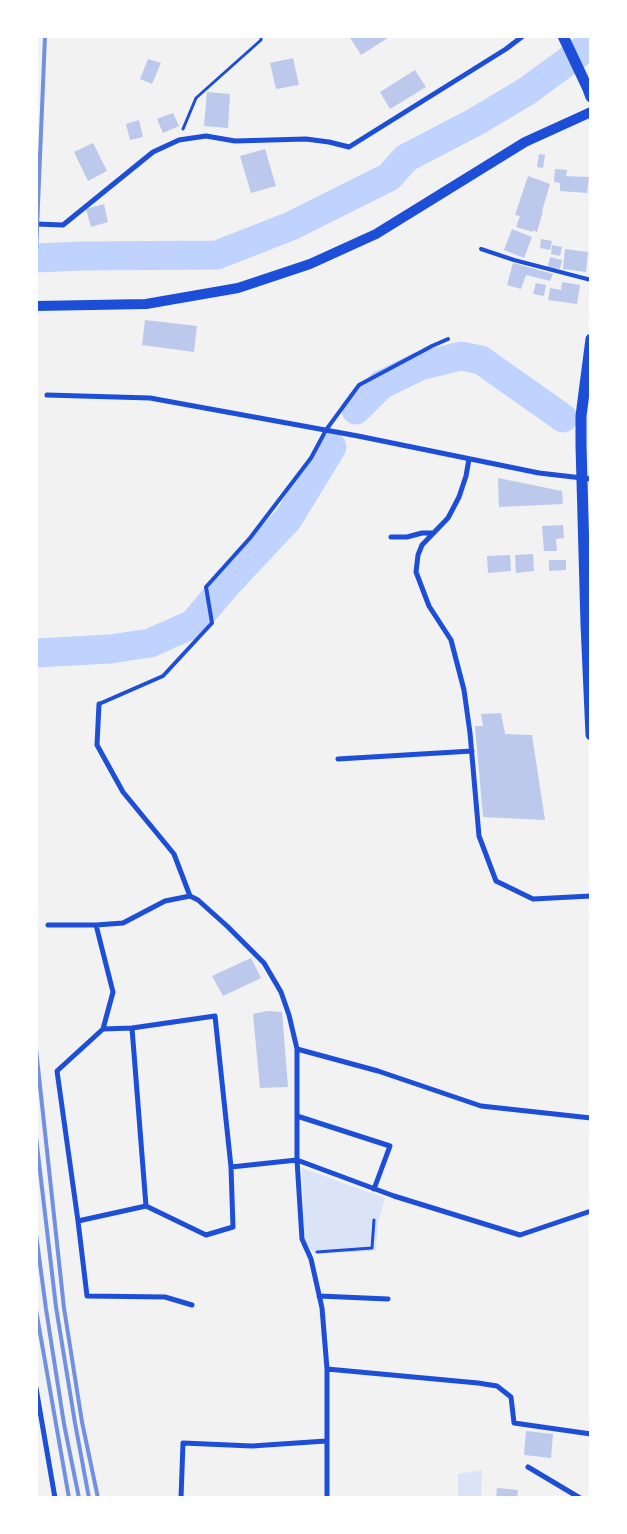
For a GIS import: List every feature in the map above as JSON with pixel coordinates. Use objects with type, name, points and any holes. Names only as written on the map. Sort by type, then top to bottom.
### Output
[{"type":"highway","points":[[563,36],[590,93]]},
{"type":"highway","points":[[591,339],[581,416],[581,445],[587,478],[586,624],[591,735]]},
{"type":"main road","points":[[36,306],[146,304],[238,288],[301,267],[376,234],[525,142],[591,112]]},
{"type":"street","points":[[36,224],[63,226],[153,152],[179,140],[206,136],[235,141],[306,139],[349,147],[506,49],[523,36]]},
{"type":"street","points":[[47,395],[150,398],[358,436],[539,473],[587,478]]},
{"type":"street","points":[[469,459],[460,497],[448,518],[422,545],[418,555],[416,572],[429,606],[451,640],[464,690],[472,750],[479,836],[496,881],[532,899],[591,896]]},
{"type":"street","points":[[391,537],[407,537],[433,532]]},
{"type":"street","points":[[98,704],[97,745],[123,792],[174,854],[190,896]]},
{"type":"street","points":[[338,759],[472,750]]},
{"type":"street","points":[[48,925],[123,924],[165,901],[190,896],[198,900],[227,926],[264,963],[281,992],[297,1049],[297,1160],[302,1239],[311,1259],[322,1308],[326,1369],[328,1498]]},
{"type":"street","points":[[96,925],[114,992],[103,1029],[57,1071],[87,1296],[165,1297],[192,1305]]},
{"type":"street","points":[[78,1221],[146,1206],[206,1235],[232,1227],[231,1167],[215,1016],[132,1028],[103,1029]]},
{"type":"street","points":[[132,1028],[146,1206]]},
{"type":"street","points":[[297,1049],[378,1071],[481,1106],[591,1118]]},
{"type":"street","points":[[297,1116],[390,1146],[374,1189]]},
{"type":"street","points":[[231,1167],[297,1160],[394,1196],[520,1235],[591,1211]]},
{"type":"street","points":[[319,1296],[388,1299]]},
{"type":"street","points":[[326,1369],[497,1386],[511,1397],[514,1423],[591,1434]]},
{"type":"street","points":[[36,1388],[55,1498]]},
{"type":"street","points":[[182,1498],[183,1443],[252,1446],[326,1441]]},
{"type":"street","points":[[528,1467],[580,1498]]},
{"type":"lane","points":[[481,249],[514,260],[591,280]]},
{"type":"lane","points":[[98,704],[163,676],[212,623],[206,587],[255,530],[311,458],[326,430],[359,385],[448,339]]},
{"type":"path","points":[[179,140],[196,98],[261,40],[261,36]]},
{"type":"path","points":[[316,1252],[372,1248],[374,1220]]},
{"type":"shaded area","points":[[302,1168],[385,1198],[378,1223],[376,1251],[315,1254],[307,1245],[304,1234]]},
{"type":"shaded area","points":[[482,1470],[481,1498],[458,1498],[458,1474]]},
{"type":"building","points":[[349,36],[391,36],[361,55]]},
{"type":"building","points":[[293,58],[299,85],[276,89],[270,63]]},
{"type":"building","points":[[148,59],[161,63],[152,84],[140,79]]},
{"type":"building","points":[[415,70],[426,87],[390,109],[380,92]]},
{"type":"building","points":[[207,92],[230,94],[228,128],[204,126]]},
{"type":"building","points":[[173,113],[179,126],[163,133],[157,119]]},
{"type":"building","points":[[139,120],[143,137],[130,140],[126,124]]},
{"type":"building","points":[[93,143],[107,171],[88,181],[74,152]]},
{"type":"building","points":[[265,149],[276,186],[251,193],[240,156]]},
{"type":"building","points":[[539,154],[545,155],[543,168],[537,167]]},
{"type":"building","points":[[555,169],[567,170],[566,176],[589,177],[587,193],[560,191],[560,183],[554,182]]},
{"type":"building","points":[[528,176],[550,184],[537,232],[516,227],[520,216],[515,215]]},
{"type":"building","points":[[104,204],[108,222],[91,227],[86,209]]},
{"type":"building","points":[[512,229],[532,237],[524,258],[504,250]]},
{"type":"building","points":[[541,239],[552,241],[550,250],[540,248]]},
{"type":"building","points":[[552,245],[562,247],[560,256],[551,254]]},
{"type":"building","points":[[565,249],[588,252],[586,272],[563,269]]},
{"type":"building","points":[[550,257],[562,260],[560,269],[548,267]]},
{"type":"building","points":[[513,263],[553,274],[550,281],[526,275],[521,289],[507,285]]},
{"type":"building","points":[[562,282],[580,285],[577,304],[548,300],[550,288],[561,290]]},
{"type":"building","points":[[536,283],[546,285],[544,296],[533,294]]},
{"type":"building","points":[[145,320],[197,326],[194,352],[142,345]]},
{"type":"building","points":[[498,478],[562,491],[563,504],[499,507]]},
{"type":"building","points":[[563,525],[564,538],[556,539],[557,551],[544,551],[542,526]]},
{"type":"building","points":[[533,554],[534,571],[516,573],[515,555]]},
{"type":"building","points":[[510,555],[511,571],[488,573],[487,556]]},
{"type":"building","points":[[549,560],[566,560],[566,570],[549,571]]},
{"type":"building","points":[[501,713],[505,734],[532,735],[545,820],[483,817],[475,726],[483,726],[481,714]]},
{"type":"building","points":[[251,958],[261,978],[223,996],[212,976]]},
{"type":"building","points":[[267,1011],[282,1012],[288,1087],[260,1088],[253,1014]]},
{"type":"building","points":[[526,1431],[553,1434],[551,1458],[524,1455]]},
{"type":"building","points":[[497,1488],[518,1490],[517,1498],[496,1498]]},
{"type":"waterway","points":[[36,258],[217,255],[291,226],[389,177],[406,158],[475,122],[527,91],[591,44]]},
{"type":"waterway","points":[[356,410],[381,385],[420,366],[461,356],[481,360],[563,418]]},
{"type":"waterway","points":[[36,653],[110,649],[150,643],[193,624],[227,584],[288,519],[332,447]]},
{"type":"railway","points":[[36,253],[45,36]]},
{"type":"railway","points":[[36,1049],[64,1308],[82,1422],[98,1498]]},
{"type":"railway","points":[[36,1137],[56,1307],[89,1498]]},
{"type":"railway","points":[[36,1234],[64,1424],[79,1498]]},
{"type":"railway","points":[[36,1310],[69,1498]]}]
